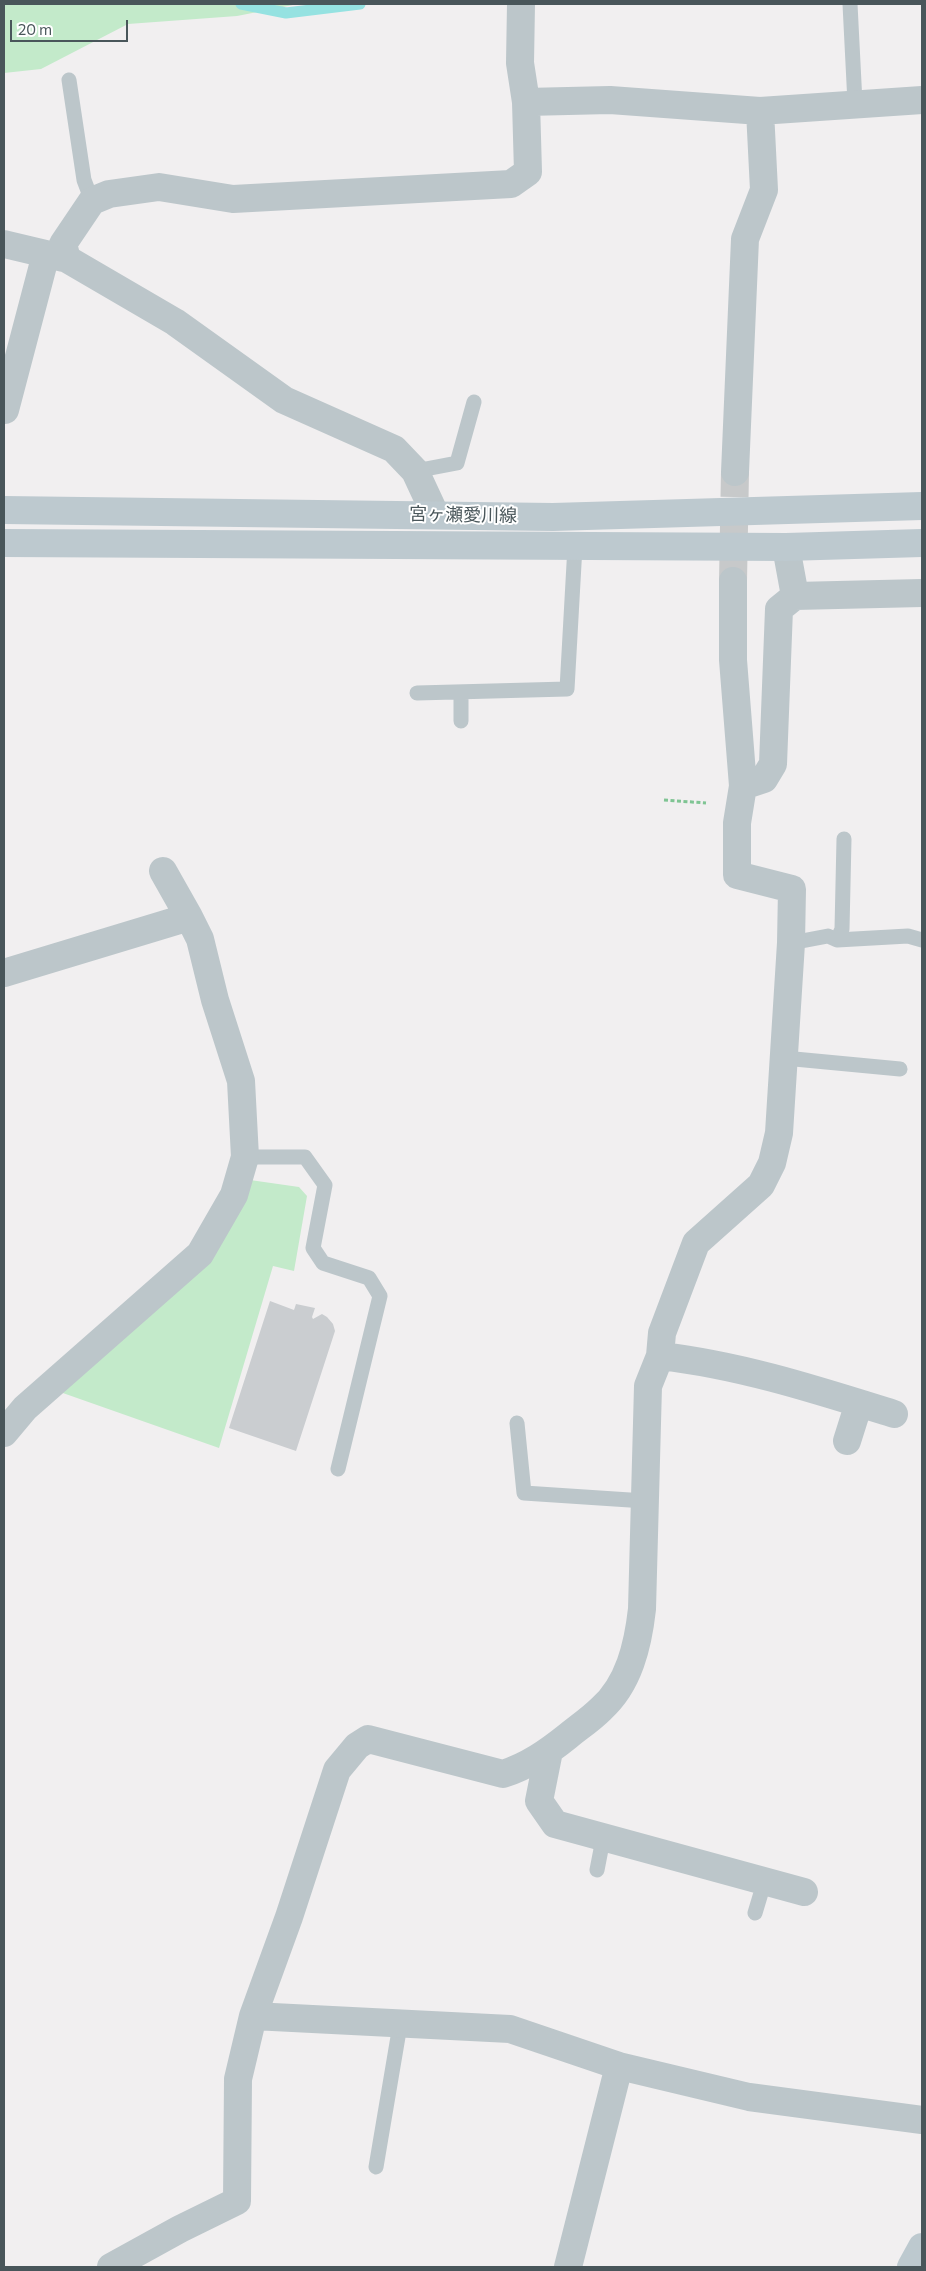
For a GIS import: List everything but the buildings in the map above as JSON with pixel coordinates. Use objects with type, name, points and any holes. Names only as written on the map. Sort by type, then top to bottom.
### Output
[{"type":"main road","name":"宮ヶ瀬愛川線","points":[[4,510],[553,517],[922,506]]},
{"type":"main road","name":"宮ヶ瀬愛川線","points":[[4,543],[786,548],[922,543]]},
{"type":"main road","points":[[911,2267],[922,2247]]},
{"type":"street","points":[[5,410],[57,256],[62,244],[92,201],[109,194],[159,187],[233,199],[511,184],[528,172],[526,102],[520,63],[521,4]]},
{"type":"street","points":[[526,102],[610,100],[760,111],[855,103],[922,100]]},
{"type":"street","points":[[735,472],[745,240],[764,190],[760,111]]},
{"type":"street","points":[[4,244],[57,256],[175,322],[284,400],[394,449],[415,471],[435,514]]},
{"type":"street","points":[[786,548],[794,596]]},
{"type":"street","points":[[111,2267],[180,2228],[237,2201],[238,2079],[252,2016],[289,1917],[337,1770],[357,1746],[368,1739],[503,1774],[521,1768],[549,1751],[602,1708],[628,1670],[639,1640],[648,1386],[660,1356],[662,1333],[696,1244],[761,1185],[772,1163],[779,1133],[792,943],[792,889],[737,876],[738,823],[741,795],[733,660],[733,580]]},
{"type":"street","points":[[741,795],[764,779],[773,764],[779,609],[794,596],[922,593]]},
{"type":"street","points":[[4,1433],[25,1408],[200,1254],[234,1195],[244,1158],[241,1080],[215,1000],[200,940],[163,871]]},
{"type":"street","points":[[4,972],[188,917]]},
{"type":"street","points":[[660,1356],[695,1360],[818,1390],[894,1414]]},
{"type":"street","points":[[847,1441],[859,1403]]},
{"type":"street","points":[[549,1751],[539,1801],[555,1824],[764,1883],[804,1892]]},
{"type":"street","points":[[252,2016],[400,2025],[510,2028],[619,2066],[749,2097],[922,2120]]},
{"type":"street","points":[[570,2267],[619,2066]]},
{"type":"lane","points":[[850,4],[855,103]]},
{"type":"lane","points":[[69,80],[84,180],[92,201]]},
{"type":"lane","points":[[415,471],[457,463],[474,402]]},
{"type":"lane","points":[[417,693],[567,689],[575,546]]},
{"type":"lane","points":[[461,692],[461,721]]},
{"type":"lane","points":[[837,940],[842,929],[844,839]]},
{"type":"lane","points":[[792,943],[828,936],[837,940],[908,936],[922,940]]},
{"type":"lane","points":[[784,1058],[900,1069]]},
{"type":"lane","points":[[244,1158],[305,1157],[325,1184],[313,1248],[323,1263],[368,1278],[380,1296],[338,1469]]},
{"type":"lane","points":[[517,1423],[524,1493],[645,1502]]},
{"type":"lane","points":[[596,1870],[604,1839]]},
{"type":"lane","points":[[755,1913],[764,1883]]},
{"type":"lane","points":[[376,2167],[400,2025]]},
{"type":"path","points":[[664,800],[741,795]]},
{"type":"green space","points":[[4,4],[298,4],[237,16],[128,24],[41,69],[4,73]]},
{"type":"green space","points":[[250,1180],[299,1187],[307,1196],[294,1271],[273,1266],[219,1448],[60,1392]]},
{"type":"waterway","points":[[241,4],[286,13],[360,4]]},
{"type":"tunnel","points":[[733,581],[735,472]]}]
